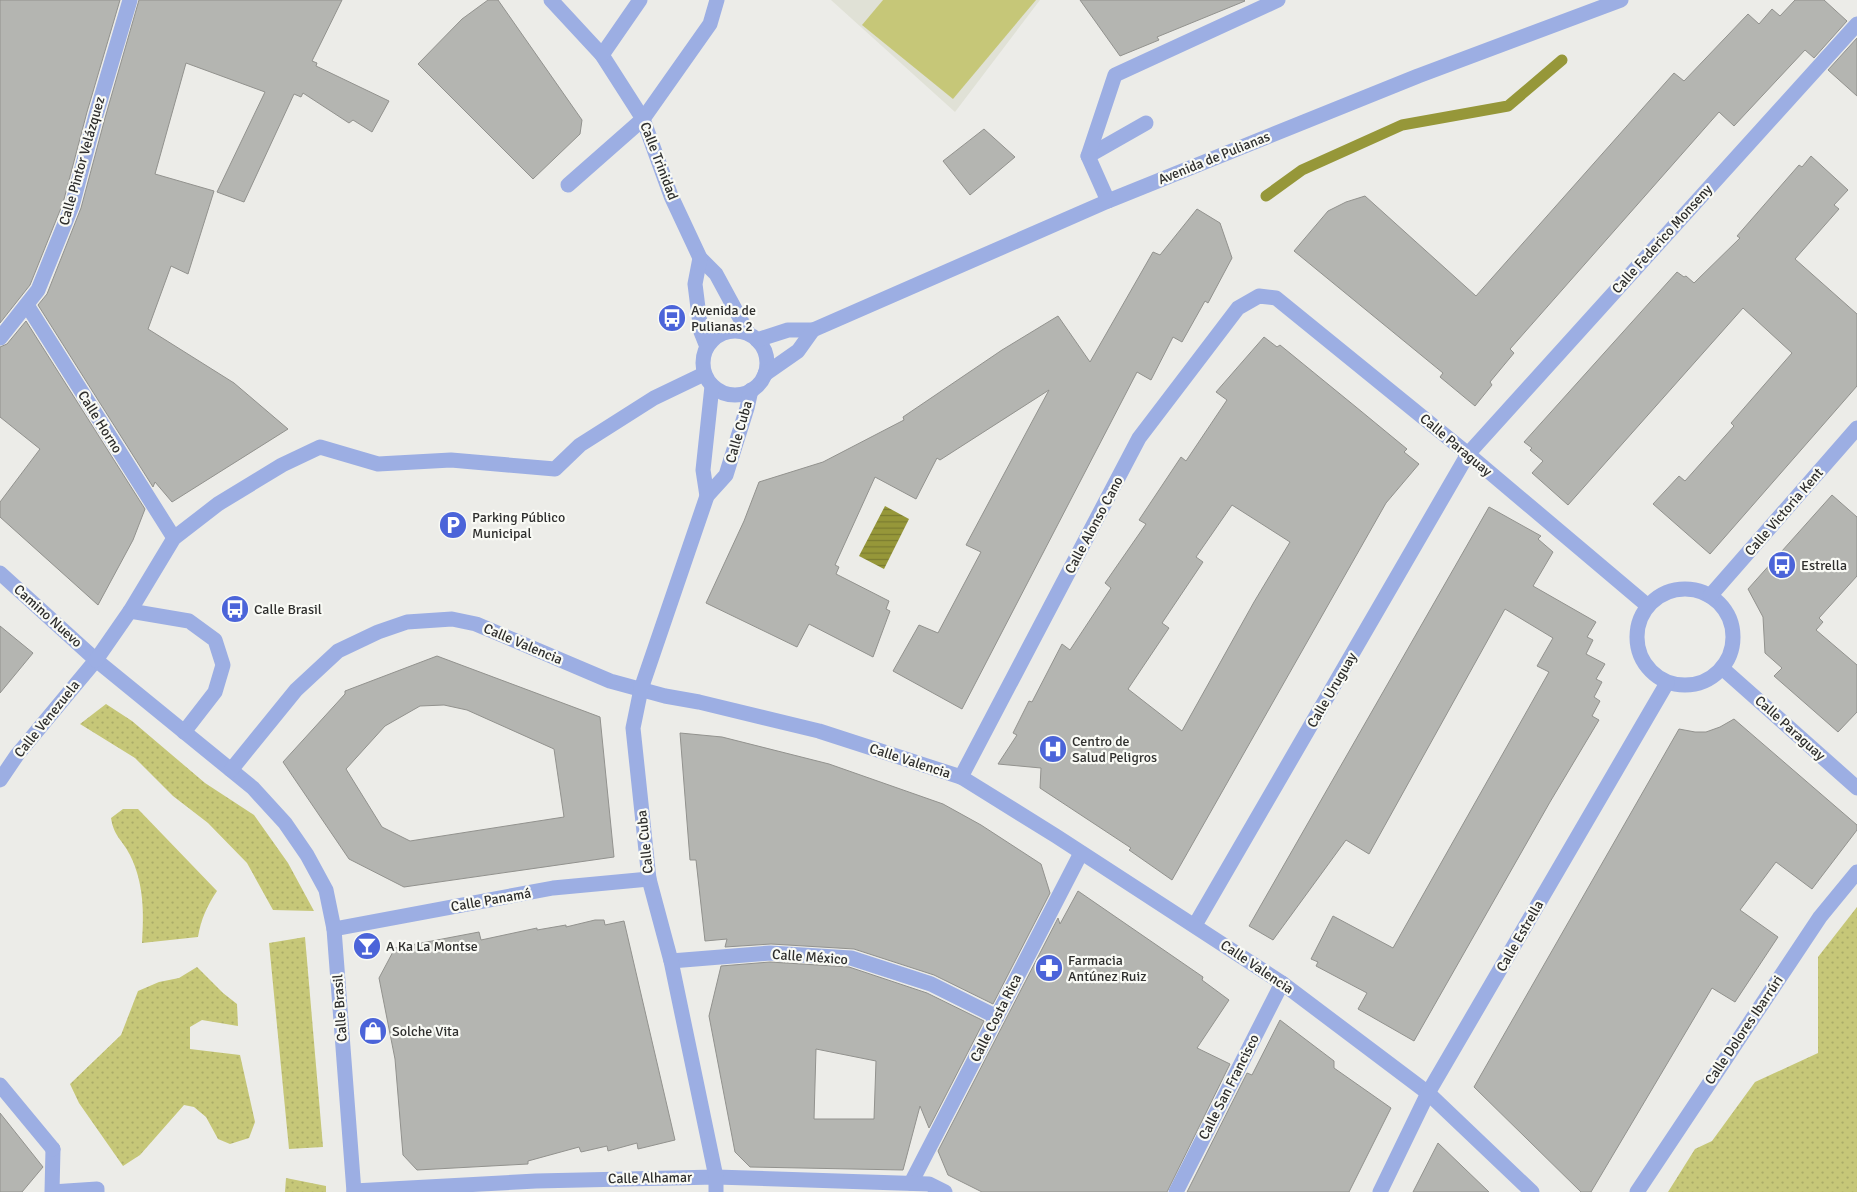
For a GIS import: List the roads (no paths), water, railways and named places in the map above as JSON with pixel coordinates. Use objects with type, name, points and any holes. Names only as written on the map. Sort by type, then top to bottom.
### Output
[{"type":"street","name":"Calle Pintor Velázquez","points":[[0,338],[38,290],[72,206],[96,115],[130,0]]},
{"type":"street","name":"Calle Trinidad","points":[[551,0],[602,55],[644,119],[671,196],[700,258],[716,274],[753,336]]},
{"type":"street","points":[[602,55],[640,0]]},
{"type":"street","points":[[568,185],[644,119],[710,24],[717,0]]},
{"type":"street","points":[[1108,201],[1088,156],[1115,75],[1278,0]]},
{"type":"street","name":"Avenida de Pulianas","points":[[753,336],[788,330],[813,330],[1108,201],[1418,76],[1621,0]]},
{"type":"street","name":"Calle Federico Monseny","points":[[1468,454],[1857,24]]},
{"type":"street","points":[[1088,156],[1146,123]]},
{"type":"street","points":[[700,258],[695,284],[701,332],[707,347]]},
{"type":"street","name":"Calle Paraguay","points":[[1259,296],[1276,298],[1468,454],[1648,606]]},
{"type":"street","name":"Calle Alonso Cano","points":[[961,777],[1139,438],[1238,308],[1259,296]]},
{"type":"street","name":"Calle Horno","points":[[27,305],[174,538]]},
{"type":"street","points":[[765,374],[767,358],[764,350],[753,336],[735,330],[726,332],[711,340],[702,359],[708,380],[720,392],[740,394],[757,386],[765,374],[798,351],[813,330]]},
{"type":"street","points":[[174,538],[218,504],[282,465],[320,447],[378,464],[452,460],[555,469],[580,444],[645,403],[708,380]]},
{"type":"street","name":"Calle Cuba","points":[[707,496],[703,470],[708,380]]},
{"type":"street","name":"Calle Cuba","points":[[716,1185],[671,961],[649,879],[633,728],[641,690],[707,496],[726,475],[751,390]]},
{"type":"street","name":"Calle Victoria Kent","points":[[1710,596],[1857,428]]},
{"type":"street","name":"Calle Uruguay","points":[[1195,925],[1468,454]]},
{"type":"street","name":"Calle Venezuela","points":[[0,780],[17,755],[96,660],[130,611],[174,538]]},
{"type":"street","name":"Camino Nuevo","points":[[0,573],[96,660]]},
{"type":"street","points":[[1682,589],[1710,596],[1720,604],[1727,614],[1733,631],[1732,650],[1722,668],[1707,681],[1687,686],[1667,682],[1649,670],[1639,654],[1636,638],[1638,625],[1648,606],[1664,593],[1682,589]]},
{"type":"street","points":[[130,611],[189,621],[215,640],[223,665],[216,692],[184,732]]},
{"type":"street","name":"Calle Valencia","points":[[231,770],[296,690],[338,651],[378,632],[407,622],[452,619],[476,624],[596,675],[641,690],[819,731],[961,777],[1195,925],[1282,983],[1428,1093],[1532,1192]]},
{"type":"street","name":"Calle Brasil","points":[[96,660],[253,788],[285,823],[307,855],[326,890],[334,929],[354,1192]]},
{"type":"street","name":"Calle Paraguay","points":[[1722,668],[1857,788]]},
{"type":"street","name":"Calle Estrella","points":[[1380,1192],[1428,1093],[1667,682]]},
{"type":"street","name":"Calle Costa Rica","points":[[911,1183],[1081,853]]},
{"type":"street","name":"Calle Dolores Ibarrúri","points":[[1637,1192],[1820,917],[1857,872]]},
{"type":"street","name":"Calle Panamá","points":[[334,929],[553,888],[649,879]]},
{"type":"street","name":"Calle México","points":[[671,961],[770,953],[851,958],[931,984],[997,1017]]},
{"type":"street","name":"Calle San Francisco","points":[[1176,1192],[1282,983]]},
{"type":"street","points":[[0,1085],[53,1149],[52,1192],[97,1189],[97,1192]]},
{"type":"street","name":"Calle Alhamar","points":[[354,1192],[536,1181],[716,1185],[911,1183],[929,1184],[945,1192]]},
{"type":"waterway","points":[[1266,196],[1302,170],[1402,125],[1508,106],[1562,60]]},
{"type":"place","name":"Avenida de Pulianas 2","points":[[672,318]]},
{"type":"place","name":"Parking Público Municipal","points":[[453,525]]},
{"type":"place","name":"Estrella","points":[[1782,565]]},
{"type":"place","name":"Calle Brasil","points":[[235,609]]},
{"type":"place","name":"Centro de Salud Peligros","points":[[1053,749]]},
{"type":"place","name":"A Ka La Montse","points":[[367,946]]},
{"type":"place","name":"Farmacia Antúnez Ruiz","points":[[1049,968]]},
{"type":"place","name":"Solche Vita","points":[[373,1031]]}]
